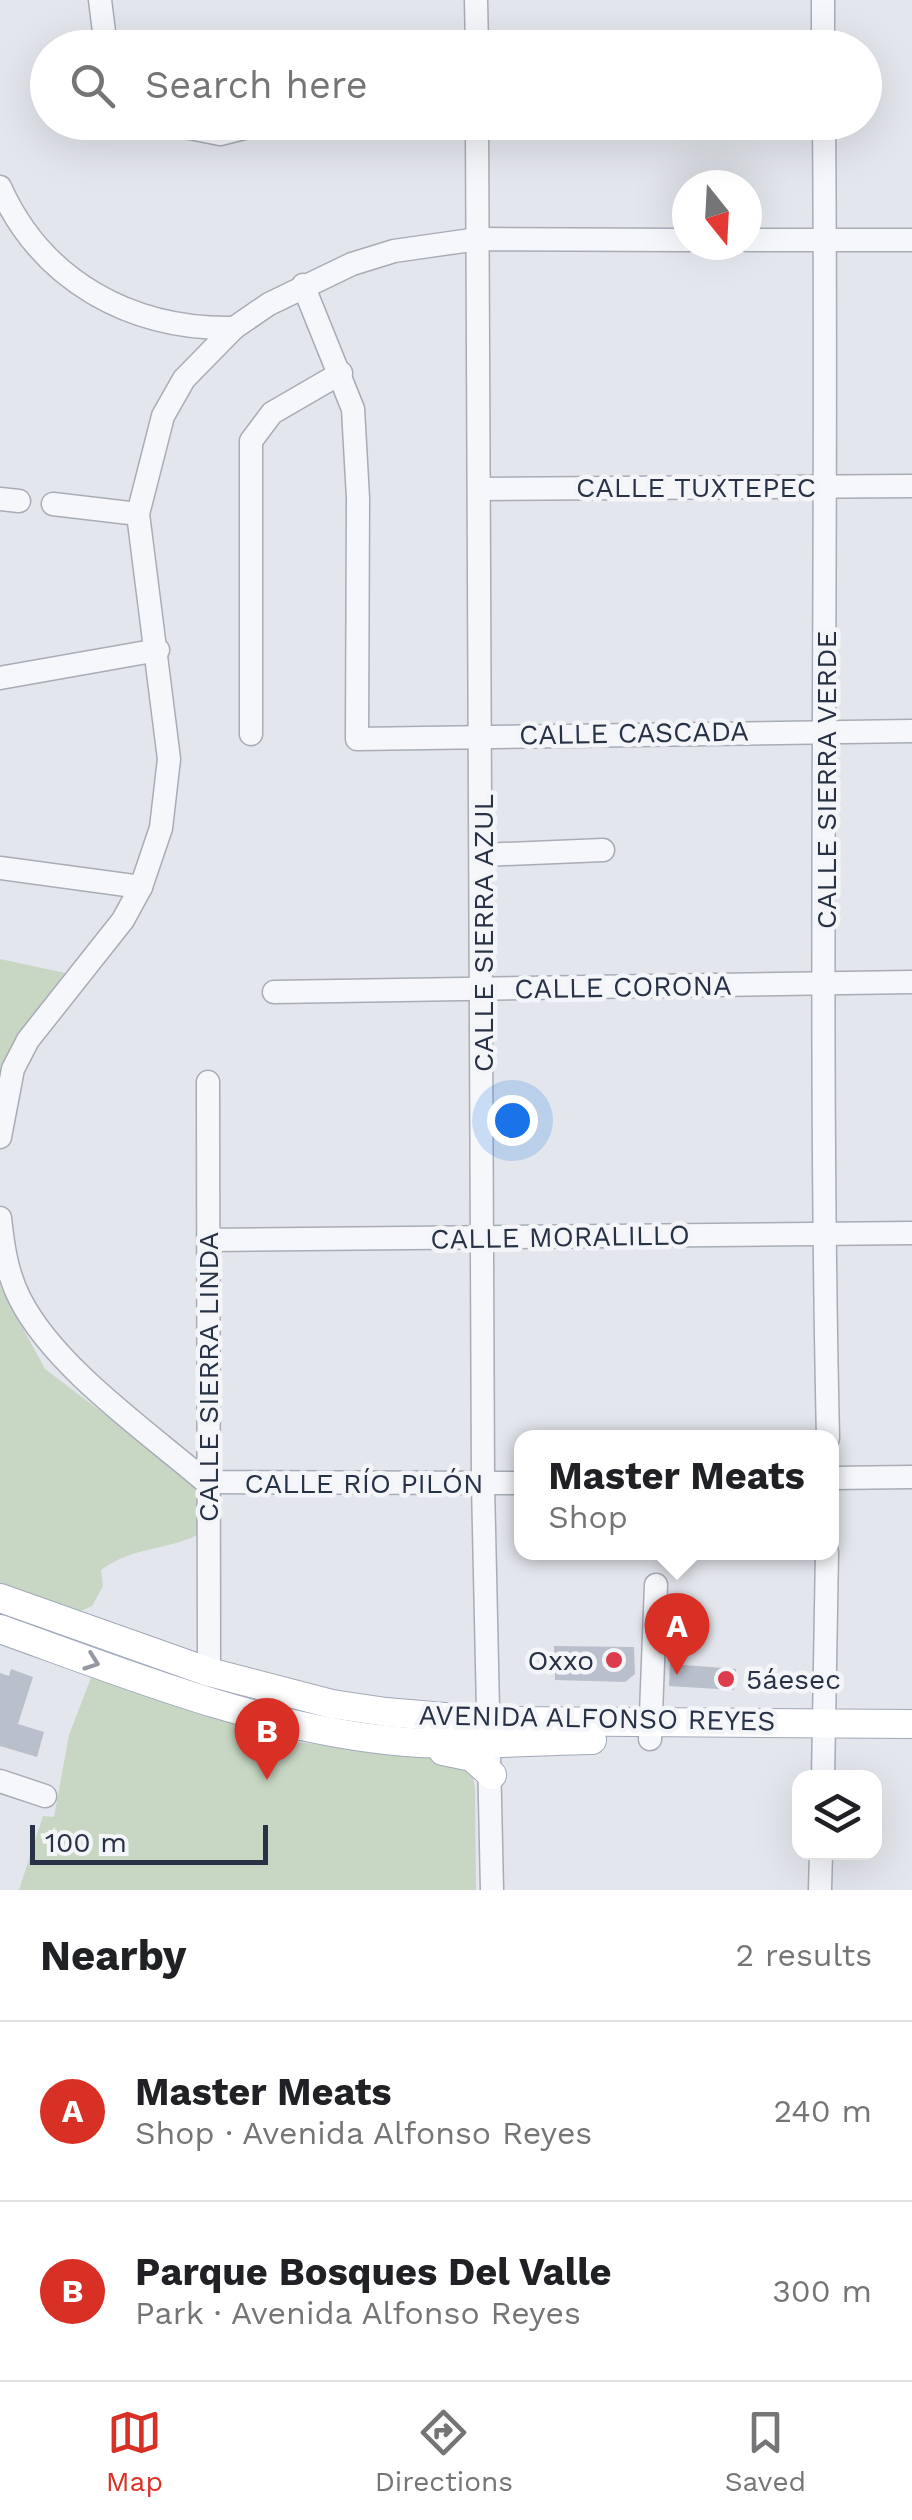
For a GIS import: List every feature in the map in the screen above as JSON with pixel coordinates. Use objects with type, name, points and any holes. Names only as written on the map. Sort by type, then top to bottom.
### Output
[{"type":"main road","name":"AVENIDA ALFONSO REYES","points":[[0,1598],[208,1672],[332,1704],[491,1732]]},
{"type":"main road","name":"AVENIDA ALFONSO REYES","points":[[0,1629],[206,1703],[283,1722],[388,1740],[491,1732],[650,1731],[824,1732],[912,1739]]},
{"type":"main road","name":"AVENIDA ALFONSO REYES","points":[[824,1732],[912,1724]]},
{"type":"main road","points":[[388,1740],[472,1757],[492,1775]]},
{"type":"street","points":[[100,0],[104,30]]},
{"type":"street","points":[[476,0],[477,30]]},
{"type":"street","points":[[823,0],[824,30]]},
{"type":"street","name":"CALLE SIERRA AZUL","points":[[477,140],[484,1484],[492,1890]]},
{"type":"street","name":"CALLE SIERRA VERDE","points":[[824,140],[828,486],[824,1234],[828,1430]]},
{"type":"street","points":[[0,186],[13,216],[40,254],[93,296],[179,325],[234,328]]},
{"type":"street","points":[[0,1138],[13,1070],[28,1040],[106,946],[141,886],[168,790],[158,650],[138,514],[172,396],[234,328],[303,285],[394,251],[478,239],[672,240]]},
{"type":"street","points":[[762,240],[912,240]]},
{"type":"street","points":[[250,734],[250,442],[272,413],[341,372],[303,285]]},
{"type":"street","name":"CALLE CASCADA","points":[[341,372],[353,409],[358,448],[357,739],[912,731]]},
{"type":"street","name":"CALLE TUXTEPEC","points":[[480,489],[912,486]]},
{"type":"street","points":[[54,504],[138,514]]},
{"type":"street","points":[[0,678],[158,650]]},
{"type":"street","points":[[482,855],[603,850]]},
{"type":"street","points":[[0,868],[141,886]]},
{"type":"street","name":"CALLE CORONA","points":[[274,992],[912,982]]},
{"type":"street","name":"CALLE SIERRA LINDA","points":[[208,1082],[208,1672]]},
{"type":"street","points":[[0,1218],[10,1279],[32,1320],[82,1374],[206,1482]]},
{"type":"street","name":"CALLE MORALILLO","points":[[208,1240],[912,1233]]},
{"type":"street","points":[[839,1478],[912,1477]]},
{"type":"street","name":"CALLE RÍO PILÓN","points":[[206,1482],[514,1484]]},
{"type":"street","points":[[823,1770],[827,1560]]},
{"type":"street","points":[[650,1731],[656,1585]]},
{"type":"street","points":[[0,1781],[44,1796]]},
{"type":"street","points":[[820,1890],[821,1860]]},
{"type":"green space","points":[[0,959],[65,973],[17,1047],[0,1096]]},
{"type":"green space","points":[[0,1286],[45,1369],[203,1489],[208,1528],[184,1541],[128,1556],[101,1570],[103,1586],[92,1606],[78,1612],[0,1585]]},
{"type":"green space","points":[[92,1675],[296,1742],[458,1761],[473,1776],[475,1788],[476,1890],[19,1890],[43,1816],[54,1817],[69,1735]]},
{"type":"building","points":[[554,1646],[634,1647],[635,1674],[625,1682],[555,1680]]},
{"type":"building","points":[[670,1664],[736,1669],[734,1690],[669,1686]]},
{"type":"building","points":[[11,1669],[33,1677],[18,1724],[44,1732],[37,1757],[0,1746],[0,1673],[9,1676]]},
{"type":"place","name":"Oxxo","points":[[614,1660]]},
{"type":"place","name":"Master Meats","points":[[677,1675]]},
{"type":"place","name":"5áesec","points":[[726,1679]]},
{"type":"place","name":"Parque Bosques Del Valle","points":[[267,1780]]}]
